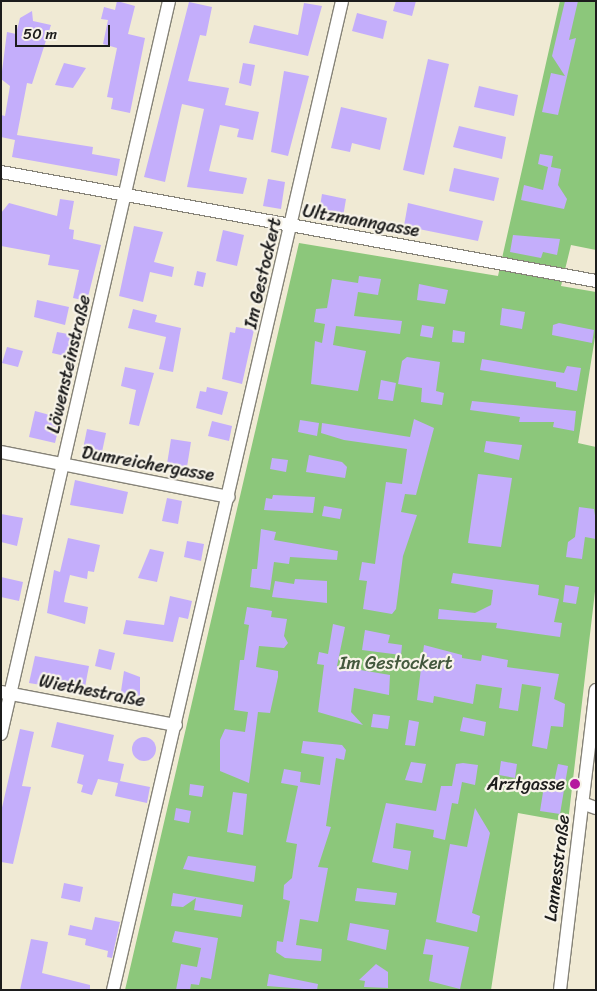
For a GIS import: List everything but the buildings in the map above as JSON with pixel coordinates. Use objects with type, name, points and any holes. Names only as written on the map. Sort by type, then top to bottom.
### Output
[{"type":"street","name":"Löwensteinstraße","points":[[1,734],[6,693],[63,466],[127,196],[169,1]]},
{"type":"street","name":"Im Gestockert","points":[[113,990],[229,497],[342,1]]},
{"type":"street","name":"Ultzmanngasse","points":[[1,172],[596,282]]},
{"type":"street","name":"Dumreichergasse","points":[[1,452],[63,466],[229,497]]},
{"type":"street","name":"Lannesstraße","points":[[560,990],[596,690]]},
{"type":"street","name":"Wiethestraße","points":[[6,693],[176,725]]},
{"type":"street","points":[[582,803],[596,808]]},
{"type":"green space","name":"Im Gestockert","points":[[560,1],[596,1],[596,250],[571,245],[561,286],[596,292],[596,331],[578,443],[596,447],[596,583],[568,822],[518,813],[491,990],[125,990],[299,243],[498,276]]},
{"type":"place","name":"Arztgasse","points":[[575,784]]}]
